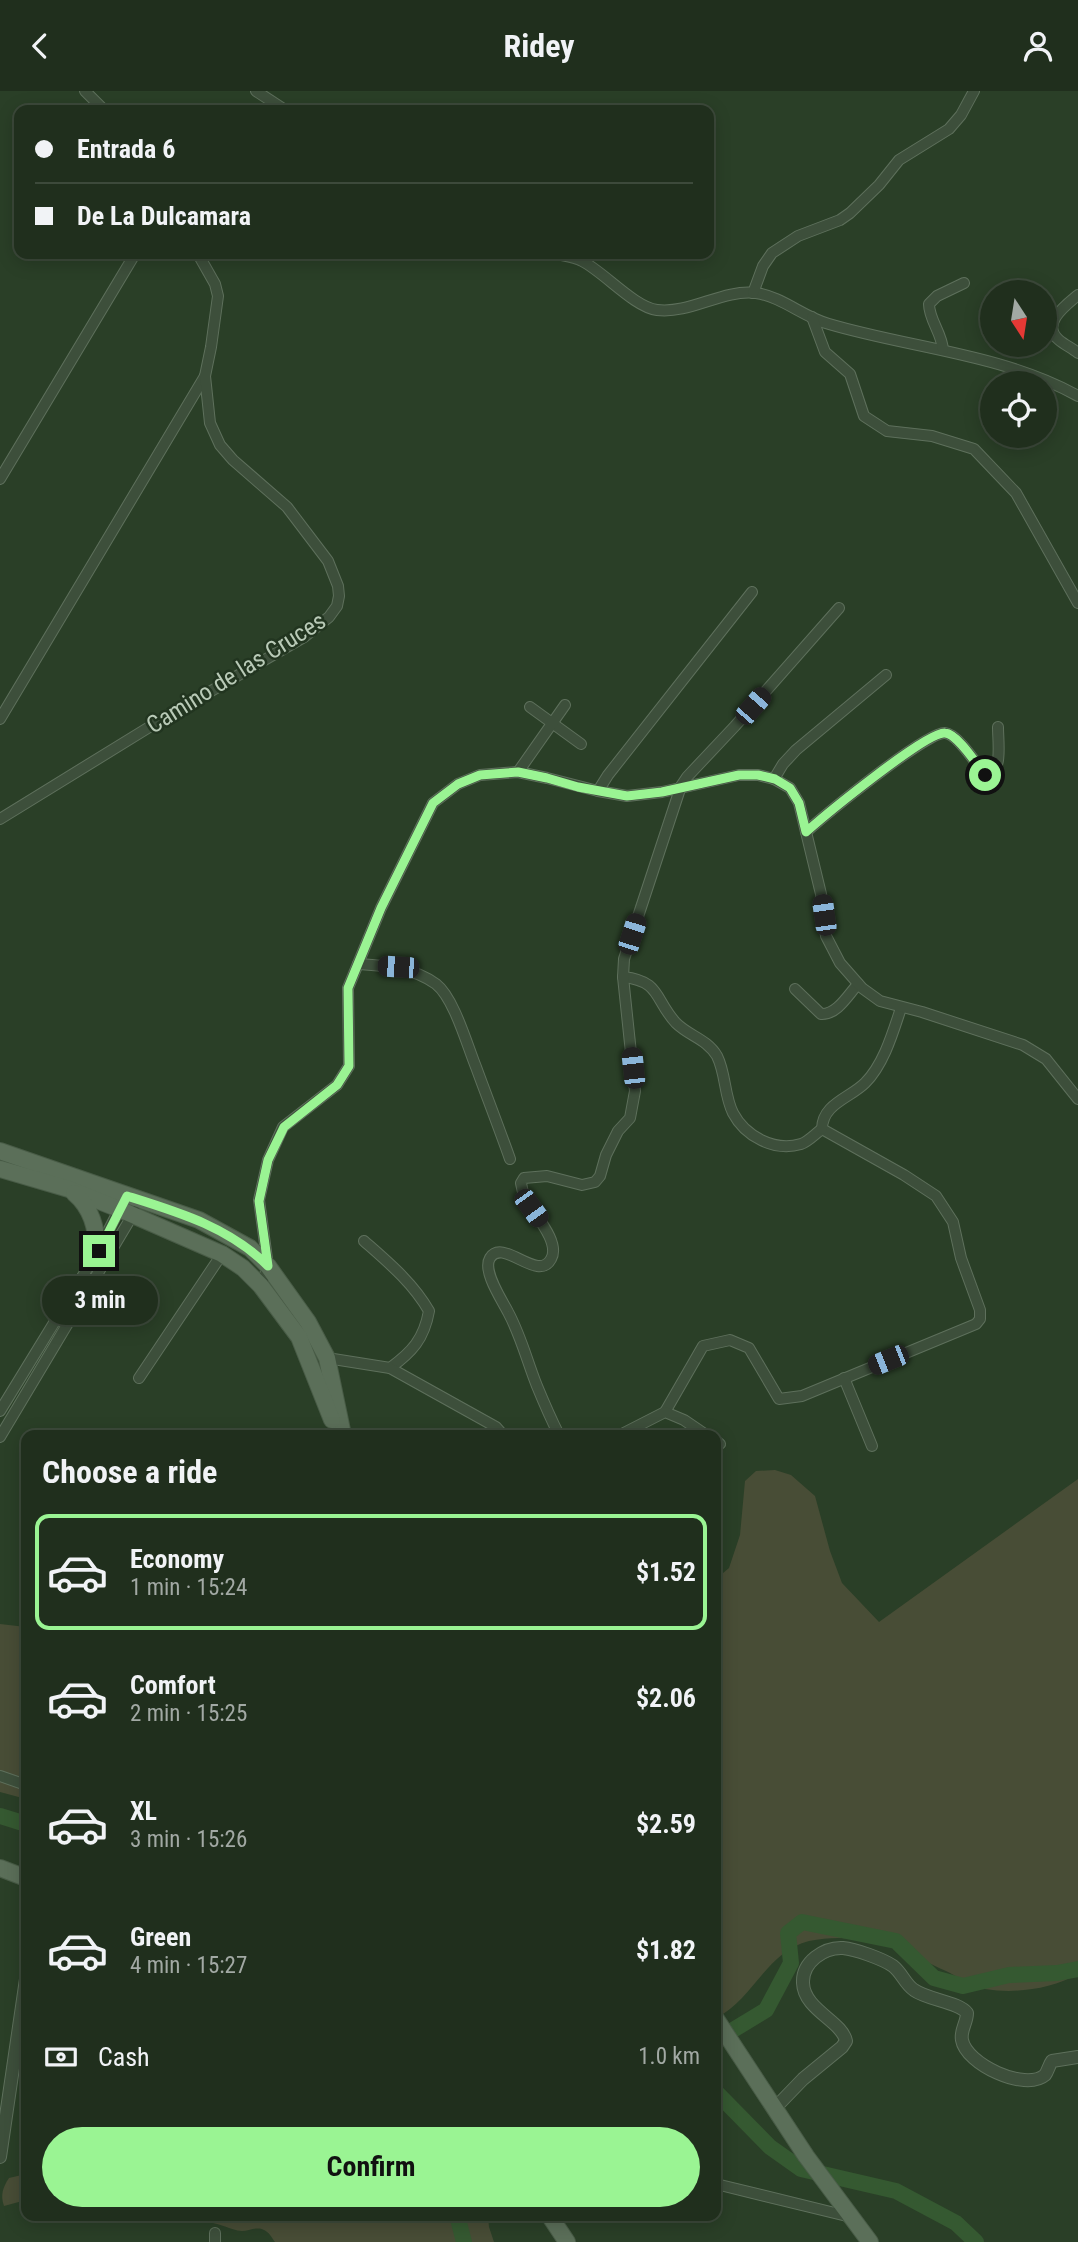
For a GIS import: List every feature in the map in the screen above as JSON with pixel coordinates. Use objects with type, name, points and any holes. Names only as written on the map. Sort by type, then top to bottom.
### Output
[{"type":"main road","points":[[0,1151],[130,1205],[243,1268],[261,1286],[299,1337],[313,1367],[335,1430]]},
{"type":"main road","points":[[0,1169],[130,1205],[199,1220],[250,1248],[268,1266],[308,1322],[327,1358],[342,1430]]},
{"type":"main road","points":[[69,1189],[88,1208],[99,1251]]},
{"type":"main road","points":[[0,1868],[21,1876]]},
{"type":"main road","points":[[721,2027],[806,2156],[870,2242]]},
{"type":"main road","points":[[554,2221],[567,2242]]},
{"type":"street","points":[[85,91],[99,105]]},
{"type":"street","points":[[257,91],[278,105]]},
{"type":"street","points":[[753,293],[763,266],[772,254],[798,236],[840,220],[850,213],[900,160],[949,129],[961,115],[974,91]]},
{"type":"street","points":[[0,479],[132,259]]},
{"type":"street","name":"Camino de las Cruces","points":[[0,819],[150,726],[304,636],[335,611],[339,596],[338,586],[328,561],[287,507],[233,460],[220,445],[210,423],[205,376],[218,296],[215,284],[201,259]]},
{"type":"street","points":[[577,259],[639,304],[656,310],[689,307],[731,294],[753,293],[782,301],[827,324],[943,350],[1041,379],[1078,396]]},
{"type":"street","points":[[943,350],[942,341],[929,312],[929,303],[937,296],[964,283]]},
{"type":"street","points":[[1078,295],[1059,312],[1053,325],[1053,333],[1058,339],[1078,353]]},
{"type":"street","points":[[812,317],[825,352],[850,374],[864,416],[887,431],[932,436],[974,449],[1016,493],[1078,603]]},
{"type":"street","points":[[0,719],[205,376]]},
{"type":"street","points":[[598,792],[608,775],[752,592]]},
{"type":"street","points":[[557,1430],[537,1385],[519,1332],[489,1276],[488,1261],[491,1256],[504,1252],[537,1267],[547,1265],[553,1258],[553,1248],[544,1225],[524,1196],[521,1183],[524,1178],[540,1176],[582,1185],[595,1182],[600,1176],[606,1155],[618,1131],[631,1118],[635,1091],[623,977],[624,959],[681,786],[839,608]]},
{"type":"street","points":[[775,779],[783,764],[796,750],[886,675]]},
{"type":"street","points":[[518,772],[565,705]]},
{"type":"street","points":[[530,707],[581,744]]},
{"type":"street","points":[[806,832],[894,762],[942,733],[948,733],[955,738],[985,775],[991,776],[996,773],[998,763],[998,727]]},
{"type":"street","points":[[261,1286],[268,1266],[259,1201],[268,1160],[284,1127],[337,1085],[349,1066],[348,988],[381,908],[433,803],[458,784],[480,775],[518,772],[598,792],[627,796],[662,792],[739,775],[775,779],[790,788],[799,803],[821,894],[827,936],[840,963],[858,984],[880,1001],[1023,1045],[1046,1059],[1078,1099]]},
{"type":"street","points":[[358,964],[398,967],[425,978],[446,994],[510,1159]]},
{"type":"street","points":[[623,977],[639,979],[655,991],[677,1025],[707,1044],[715,1053],[721,1065],[733,1113],[747,1132],[768,1144],[784,1145],[802,1144],[822,1129]]},
{"type":"street","points":[[795,989],[821,1014],[828,1015],[858,984]]},
{"type":"street","points":[[822,1129],[822,1119],[827,1110],[866,1082],[875,1070],[892,1037],[901,1008]]},
{"type":"street","points":[[1066,1084],[1078,1079]]},
{"type":"street","points":[[630,1430],[665,1412],[703,1346],[730,1340],[749,1348],[779,1399],[802,1397],[976,1324],[980,1319],[980,1310],[961,1258],[953,1223],[936,1196],[822,1129]]},
{"type":"street","points":[[0,1411],[130,1205]]},
{"type":"street","points":[[0,1437],[130,1205]]},
{"type":"street","points":[[364,1241],[418,1292],[429,1311],[422,1338],[390,1368]]},
{"type":"street","points":[[139,1378],[222,1254]]},
{"type":"street","points":[[327,1358],[390,1368],[499,1430]]},
{"type":"street","points":[[845,1378],[872,1446]]},
{"type":"street","points":[[665,1412],[699,1430]]},
{"type":"street","points":[[0,1776],[21,1783]]},
{"type":"street","points":[[775,2108],[803,2079],[842,2047],[845,2041],[844,2034],[818,2011],[806,1996],[802,1984],[803,1974],[809,1963],[826,1951],[842,1948],[891,1965],[914,1990],[964,2009],[967,2013],[962,2030],[965,2048],[979,2064],[1003,2076],[1024,2079],[1043,2076],[1052,2061],[1078,2057]]},
{"type":"street","points":[[0,2157],[21,2013]]},
{"type":"street","points":[[721,2186],[851,2217]]},
{"type":"green space","points":[[775,1470],[791,1475],[815,1496],[842,1583],[879,1622],[1078,1479],[1078,1974],[1033,1989],[985,1989],[897,1949],[863,1940],[828,1938],[794,1946],[771,1965],[740,2000],[721,2015],[721,1575],[729,1568],[740,1535],[745,1481],[756,1471]]},
{"type":"green space","points":[[0,1624],[21,1626],[21,1798],[0,1792]]},
{"type":"green space","points":[[21,2175],[21,2201],[4,2206],[3,2191],[9,2178]]},
{"type":"green space","points":[[202,2221],[488,2221],[494,2242],[275,2242],[261,2229],[242,2231]]},
{"type":"waterway","points":[[0,1816],[21,1822]]},
{"type":"waterway","points":[[733,2030],[766,2010],[791,1963],[788,1933],[802,1922],[896,1941],[934,1978],[963,1986],[1009,1975],[1057,1973],[1078,1969]]},
{"type":"waterway","points":[[721,2097],[770,2147],[801,2169],[896,2191],[956,2223],[976,2242]]},
{"type":"waterway","points":[[459,2221],[464,2242]]},
{"type":"route","points":[[99,1251],[127,1196],[199,1220],[250,1248],[268,1266],[259,1201],[268,1160],[284,1127],[337,1085],[349,1066],[348,988],[381,908],[433,803],[458,784],[480,775],[518,772],[598,792],[627,796],[662,792],[739,775],[758,775],[775,779],[790,788],[799,803],[806,832],[894,762],[942,733],[948,733],[955,738],[985,775]]}]
